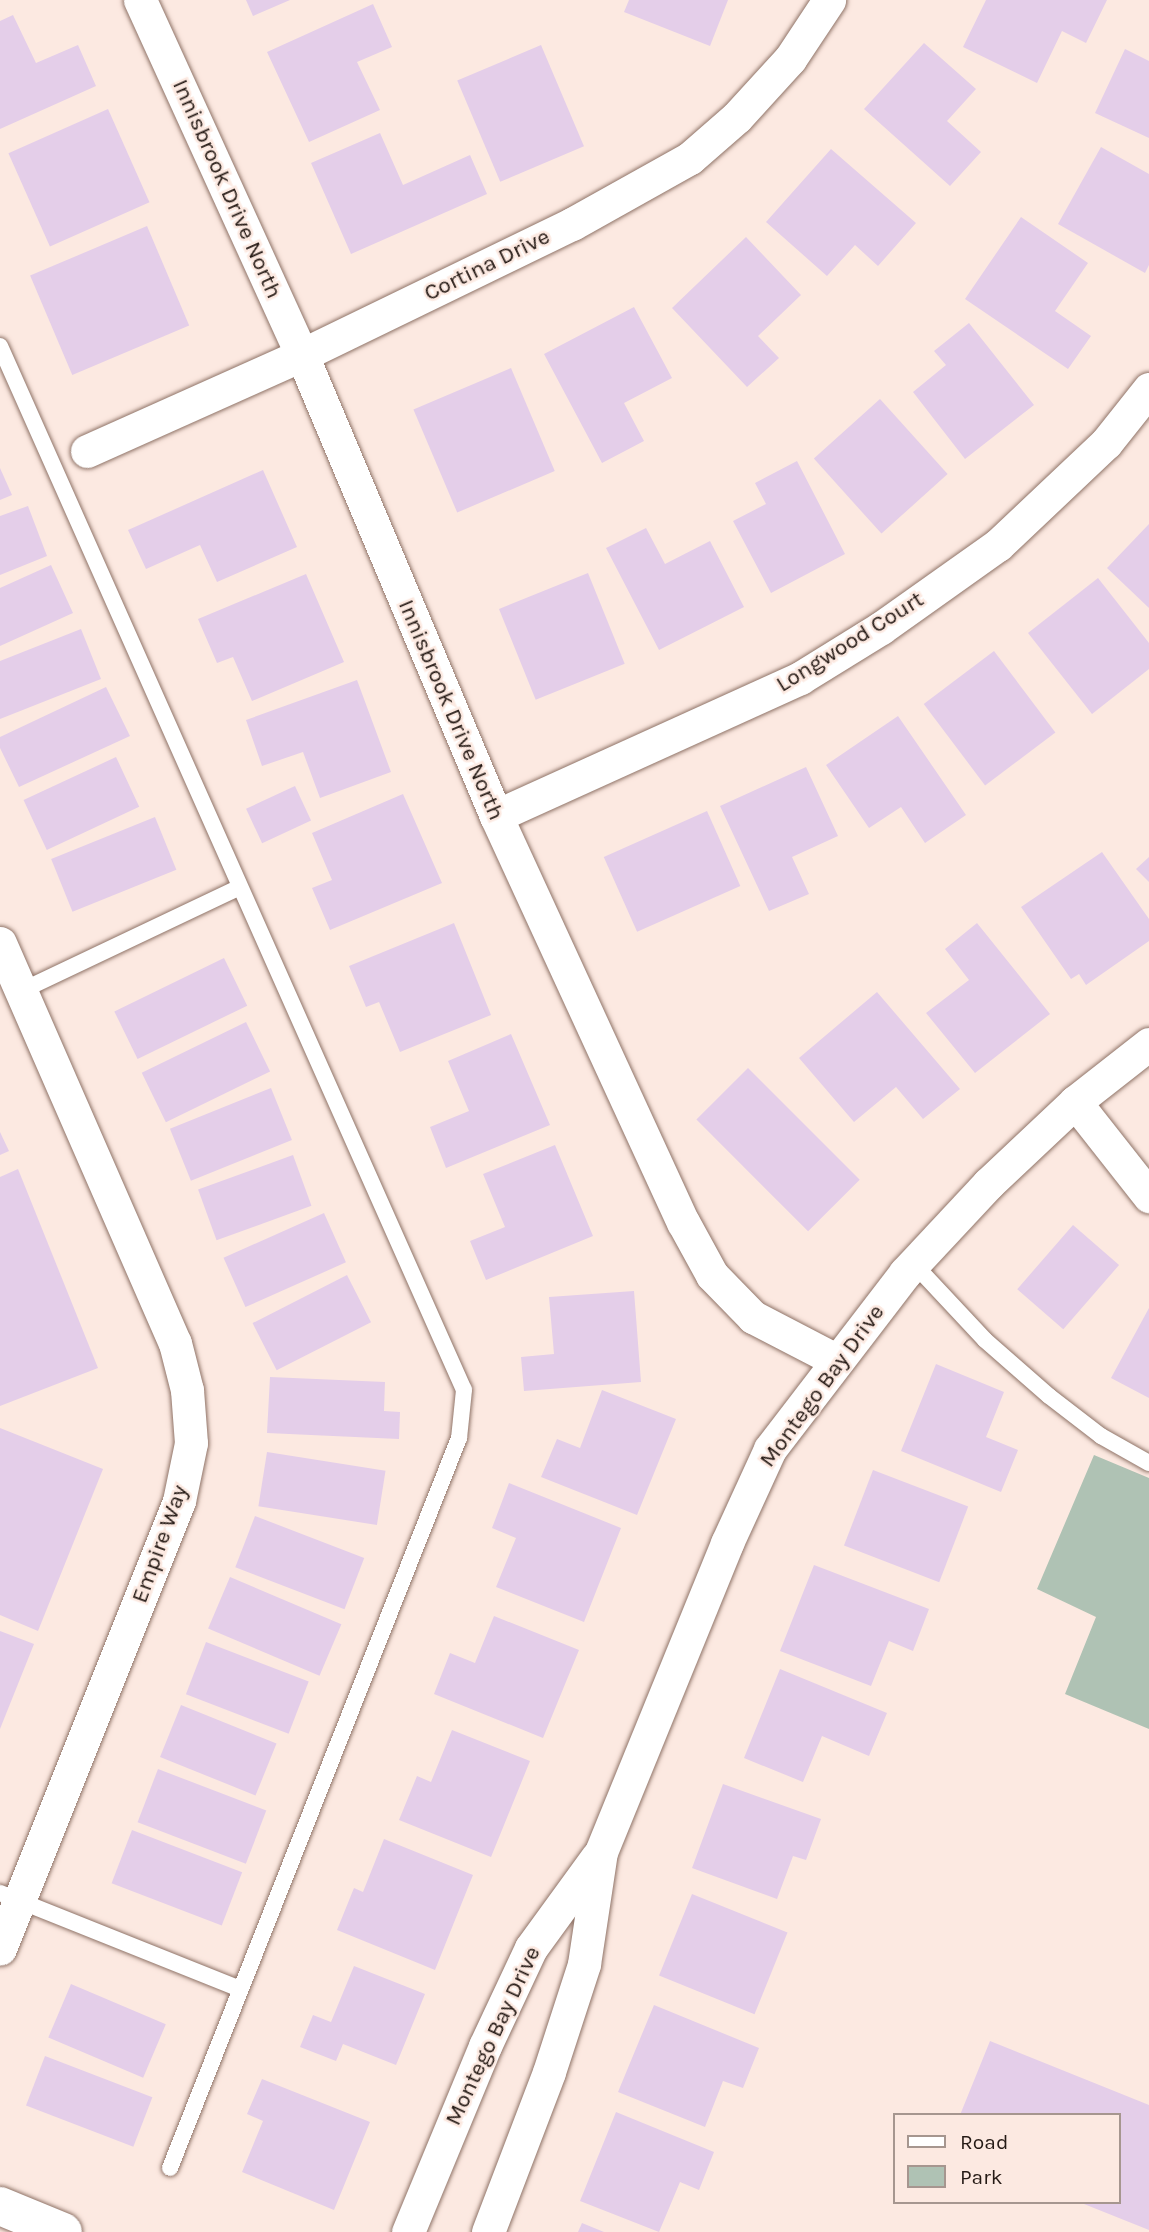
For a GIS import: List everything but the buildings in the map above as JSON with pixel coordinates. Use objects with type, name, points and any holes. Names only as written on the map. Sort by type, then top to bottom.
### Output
[{"type":"street","name":"Innisbrook Drive North","points":[[140,0],[302,355],[496,816],[682,1222],[712,1275],[753,1317],[836,1360]]},
{"type":"street","name":"Cortina Drive","points":[[87,451],[302,355],[572,224],[690,158],[737,117],[790,59],[829,0]]},
{"type":"street","name":"Longwood Court","points":[[496,816],[800,678],[881,628],[998,545],[1106,443],[1149,389]]},
{"type":"street","name":"Empire Way","points":[[0,943],[175,1343],[187,1390],[191,1443],[179,1501],[10,1897],[0,1948]]},
{"type":"street","name":"Montego Bay Drive","points":[[488,2232],[549,2072],[584,1964],[601,1852],[727,1543],[770,1449],[836,1360],[914,1264],[988,1184],[1074,1102],[1149,1044]]},
{"type":"street","points":[[1074,1102],[1149,1196]]},
{"type":"street","name":"Montego Bay Drive","points":[[408,2232],[485,2046],[531,1948],[601,1852]]},
{"type":"street","points":[[0,2206],[63,2232]]},
{"type":"lane","points":[[0,346],[464,1390],[458,1438],[170,2168]]},
{"type":"lane","points":[[21,991],[240,887]]},
{"type":"lane","points":[[914,1264],[985,1340],[1049,1396],[1101,1436],[1149,1463]]},
{"type":"lane","points":[[10,1897],[240,1989]]},
{"type":"green space","points":[[1094,1455],[1149,1478],[1149,1729],[1065,1694],[1096,1617],[1037,1589]]}]
